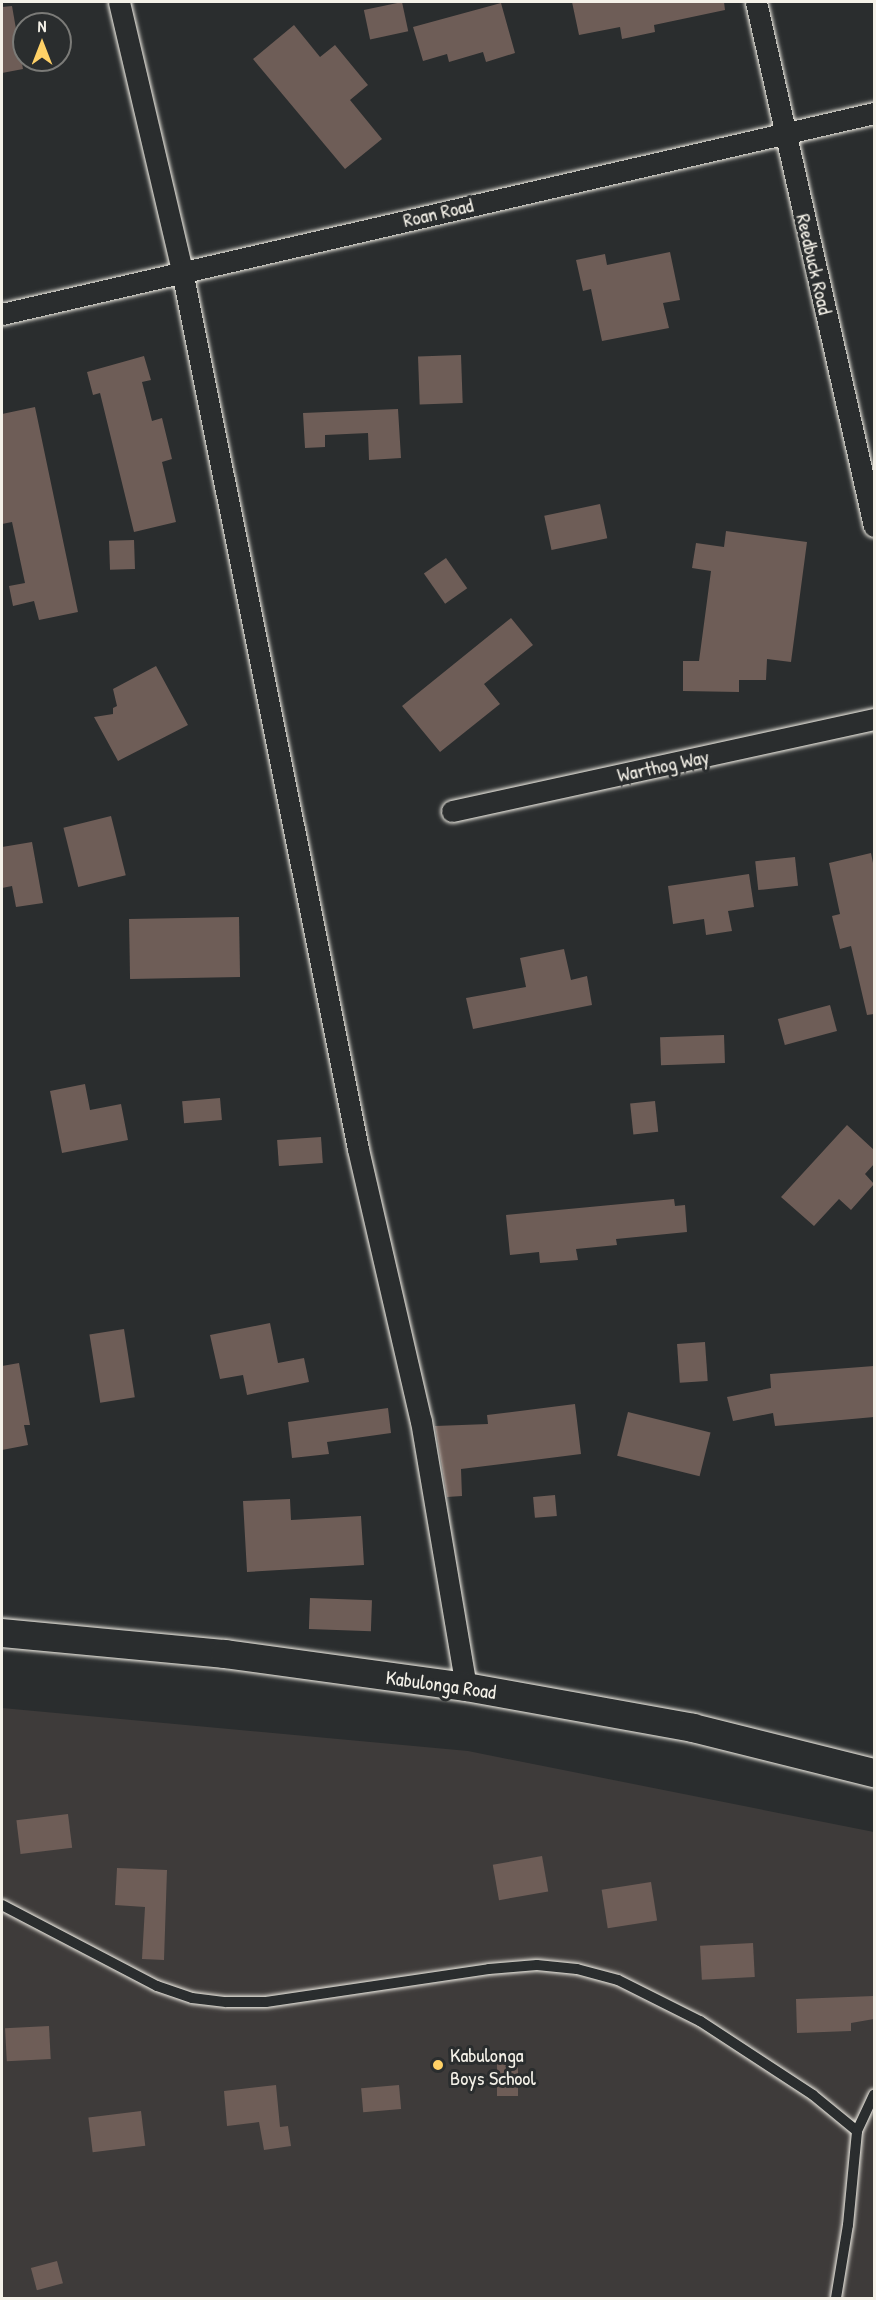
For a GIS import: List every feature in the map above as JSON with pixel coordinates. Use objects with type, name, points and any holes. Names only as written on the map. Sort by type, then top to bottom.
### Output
[{"type":"main road","name":"Kabulonga Road","points":[[2,1633],[225,1654],[466,1687],[682,1725],[874,1773]]},
{"type":"street","points":[[119,2],[182,271],[357,1149],[421,1421],[466,1687]]},
{"type":"street","name":"Reedbuck Road","points":[[756,2],[874,526]]},
{"type":"street","name":"Roan Road","points":[[2,314],[874,113]]},
{"type":"street","name":"Warthog Way","points":[[452,811],[874,719]]},
{"type":"lane","points":[[2,1905],[157,1986],[192,1998],[226,2002],[266,2002],[489,1969],[537,1965],[577,1969],[618,1980],[700,2021],[813,2095],[857,2131]]},
{"type":"lane","points":[[836,2298],[848,2225],[857,2131],[874,2095]]},
{"type":"shaded area","name":"Kabulonga Boys School","points":[[2,1708],[468,1751],[874,1832],[874,2298],[2,2298]]},
{"type":"building","points":[[402,2],[408,31],[370,39],[364,10]]},
{"type":"building","points":[[572,2],[724,2],[725,10],[654,25],[655,32],[622,39],[620,27],[579,35]]},
{"type":"building","points":[[501,3],[515,53],[486,62],[483,52],[449,62],[447,54],[423,61],[413,27]]},
{"type":"building","points":[[12,6],[13,12],[12,71],[2,73],[2,7]]},
{"type":"building","points":[[294,25],[320,57],[335,45],[368,85],[350,100],[382,139],[345,169],[253,59]]},
{"type":"building","points":[[670,252],[680,300],[663,303],[669,328],[602,341],[591,289],[583,291],[576,260],[605,254],[607,265]]},
{"type":"building","points":[[461,355],[463,403],[420,404],[418,357]]},
{"type":"building","points":[[144,356],[151,380],[142,382],[152,421],[162,418],[172,459],[162,462],[176,522],[134,532],[100,393],[93,395],[87,372]]},
{"type":"building","points":[[35,407],[78,612],[39,620],[34,601],[13,606],[9,586],[25,583],[12,522],[2,524],[2,414]]},
{"type":"building","points":[[398,409],[401,458],[369,460],[368,433],[325,435],[325,447],[305,448],[303,413]]},
{"type":"building","points":[[600,504],[607,538],[552,550],[544,516]]},
{"type":"building","points":[[726,531],[807,542],[791,662],[767,659],[766,680],[739,680],[739,692],[683,691],[683,661],[699,661],[711,571],[692,568],[696,543],[724,547]]},
{"type":"building","points":[[134,540],[135,569],[110,570],[109,541]]},
{"type":"building","points":[[446,558],[467,588],[445,604],[424,573]]},
{"type":"building","points":[[511,618],[533,645],[484,684],[500,704],[440,752],[402,706]]},
{"type":"building","points":[[156,666],[188,725],[118,761],[94,717],[113,714],[113,708],[117,706],[113,689]]},
{"type":"building","points":[[111,816],[126,875],[78,887],[63,828]]},
{"type":"building","points":[[32,842],[43,903],[16,907],[12,886],[2,888],[2,847]]},
{"type":"building","points":[[871,853],[874,868],[874,1014],[867,1015],[851,946],[840,949],[832,916],[840,914],[829,863]]},
{"type":"building","points":[[795,857],[798,886],[758,890],[755,861]]},
{"type":"building","points":[[749,874],[754,907],[728,911],[732,931],[706,935],[704,919],[673,924],[668,886]]},
{"type":"building","points":[[239,917],[240,977],[130,979],[129,919]]},
{"type":"building","points":[[564,949],[571,980],[587,976],[592,1005],[473,1029],[466,998],[526,987],[520,958]]},
{"type":"building","points":[[830,1005],[837,1031],[785,1045],[778,1019]]},
{"type":"building","points":[[724,1035],[725,1063],[661,1065],[660,1037]]},
{"type":"building","points":[[85,1084],[90,1110],[121,1104],[128,1140],[62,1153],[50,1091]]},
{"type":"building","points":[[220,1098],[222,1120],[184,1123],[182,1101]]},
{"type":"building","points":[[655,1101],[658,1132],[633,1134],[630,1104]]},
{"type":"building","points":[[847,1125],[874,1150],[874,1164],[865,1174],[874,1184],[851,1210],[839,1199],[814,1226],[781,1197]]},
{"type":"building","points":[[321,1137],[323,1163],[279,1166],[277,1140]]},
{"type":"building","points":[[674,1199],[675,1206],[685,1205],[687,1232],[616,1239],[617,1245],[576,1249],[578,1260],[540,1263],[539,1252],[510,1255],[506,1215]]},
{"type":"building","points":[[270,1323],[278,1363],[304,1358],[309,1382],[247,1395],[243,1375],[220,1379],[210,1335]]},
{"type":"building","points":[[124,1329],[135,1397],[100,1403],[89,1334]]},
{"type":"building","points":[[705,1342],[708,1381],[680,1383],[677,1344]]},
{"type":"building","points":[[19,1363],[30,1425],[24,1425],[28,1445],[2,1450],[2,1366]]},
{"type":"building","points":[[874,1366],[874,1417],[775,1426],[773,1413],[733,1421],[727,1397],[771,1388],[770,1374]]},
{"type":"building","points":[[575,1404],[581,1454],[461,1469],[462,1496],[447,1497],[435,1426],[488,1424],[487,1415]]},
{"type":"building","points":[[388,1408],[391,1433],[327,1442],[329,1454],[292,1458],[288,1422]]},
{"type":"building","points":[[628,1412],[710,1433],[700,1476],[617,1456]]},
{"type":"building","points":[[555,1495],[557,1516],[535,1518],[533,1497]]},
{"type":"building","points":[[290,1499],[291,1520],[361,1516],[364,1565],[247,1572],[243,1501]]},
{"type":"building","points":[[310,1598],[372,1600],[371,1631],[309,1629]]},
{"type":"building","points":[[68,1814],[72,1848],[21,1854],[16,1820]]},
{"type":"building","points":[[542,1856],[548,1891],[499,1900],[493,1865]]},
{"type":"building","points":[[117,1868],[167,1870],[164,1960],[142,1959],[145,1907],[115,1905]]},
{"type":"building","points":[[651,1882],[657,1921],[608,1928],[602,1890]]},
{"type":"building","points":[[753,1943],[755,1977],[702,1980],[700,1946]]},
{"type":"building","points":[[874,1996],[874,2019],[851,2023],[851,2031],[797,2033],[796,1999]]},
{"type":"building","points":[[49,2026],[51,2059],[7,2061],[5,2028]]},
{"type":"building","points":[[497,2059],[518,2059],[518,2096],[497,2096]]},
{"type":"building","points":[[276,2085],[280,2127],[288,2126],[291,2146],[264,2150],[259,2122],[227,2126],[224,2091]]},
{"type":"building","points":[[399,2085],[401,2109],[363,2112],[361,2088]]},
{"type":"building","points":[[141,2111],[145,2146],[93,2152],[88,2117]]},
{"type":"building","points":[[57,2261],[63,2283],[37,2290],[31,2268]]},
{"type":"place","name":"Kabulonga Boys School","points":[[438,2065]]}]
